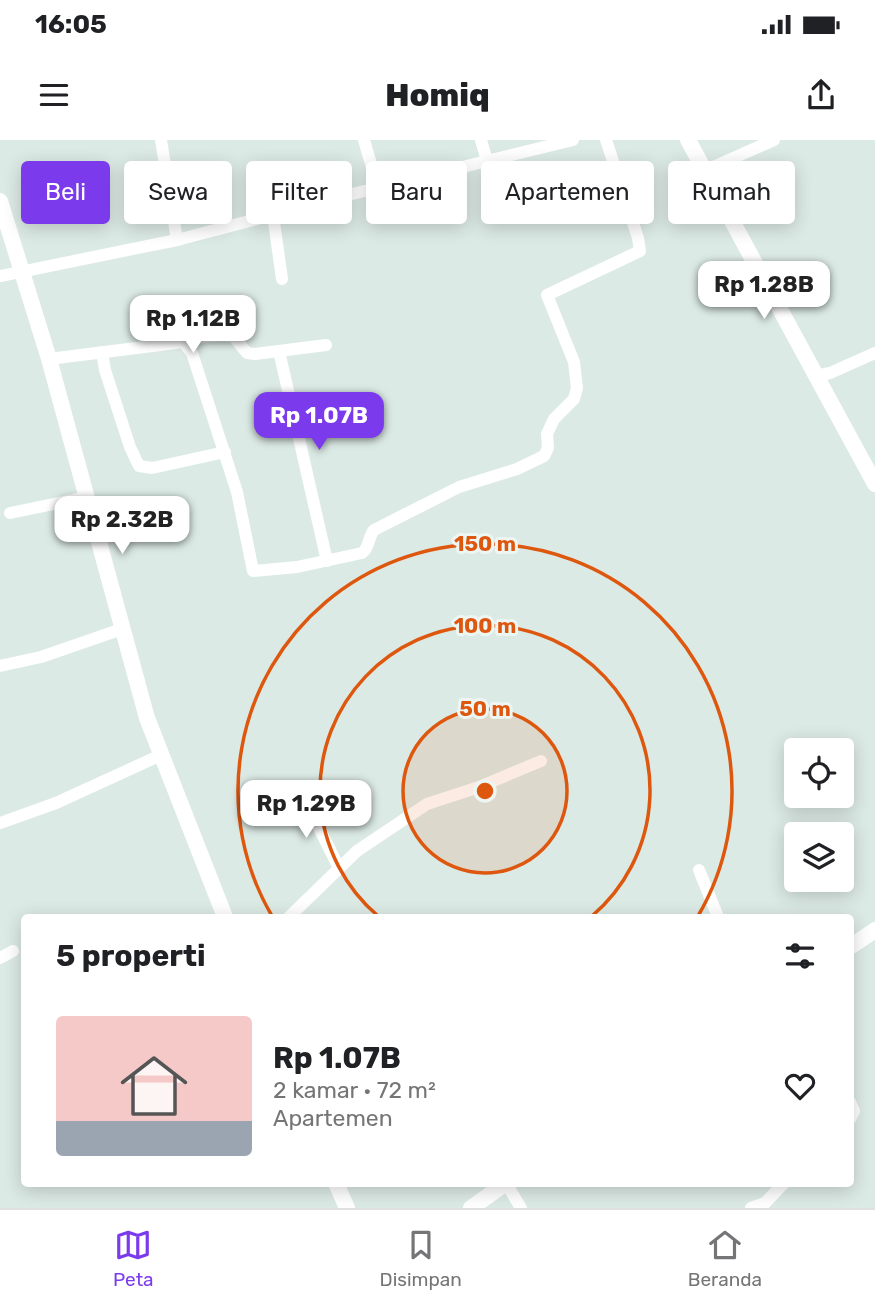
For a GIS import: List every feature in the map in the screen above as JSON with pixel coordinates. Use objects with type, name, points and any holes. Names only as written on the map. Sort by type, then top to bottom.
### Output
[{"type":"street","points":[[161,140],[177,240]]},
{"type":"street","points":[[364,140],[370,161]]},
{"type":"street","points":[[481,140],[487,161],[573,140]]},
{"type":"street","points":[[182,341],[192,353],[225,452],[238,496],[253,571],[327,561],[362,553],[367,550],[374,530],[459,487],[517,469],[547,452],[547,434],[554,419],[574,398],[577,388],[574,362],[547,295],[640,251],[606,140]]},
{"type":"street","points":[[688,140],[699,161]]},
{"type":"street","points":[[727,161],[774,140]]},
{"type":"street","points":[[0,201],[49,359],[147,718],[224,914]]},
{"type":"street","points":[[0,276],[177,240],[246,222]]},
{"type":"street","points":[[273,224],[282,279]]},
{"type":"street","points":[[733,224],[875,484]]},
{"type":"street","points":[[49,359],[189,338],[229,336],[235,338],[247,353],[255,354],[326,345]]},
{"type":"street","points":[[279,351],[327,561]]},
{"type":"street","points":[[102,352],[105,370],[130,447],[139,466],[152,468],[225,452]]},
{"type":"street","points":[[815,376],[830,373],[875,353]]},
{"type":"street","points":[[10,513],[87,497]]},
{"type":"street","points":[[0,666],[41,657],[122,629]]},
{"type":"street","points":[[0,823],[56,803],[161,755]]},
{"type":"street","points":[[292,914],[357,851],[427,804],[479,787],[541,761]]},
{"type":"street","points":[[312,799],[319,828],[339,868]]},
{"type":"street","points":[[699,870],[717,914]]},
{"type":"street","points":[[854,944],[875,930]]},
{"type":"street","points":[[0,958],[13,951]]},
{"type":"street","points":[[338,1187],[347,1208]]},
{"type":"street","points":[[471,1208],[500,1187]]},
{"type":"street","points":[[508,1187],[521,1208]]},
{"type":"street","points":[[751,1208],[765,1203],[780,1187]]}]
